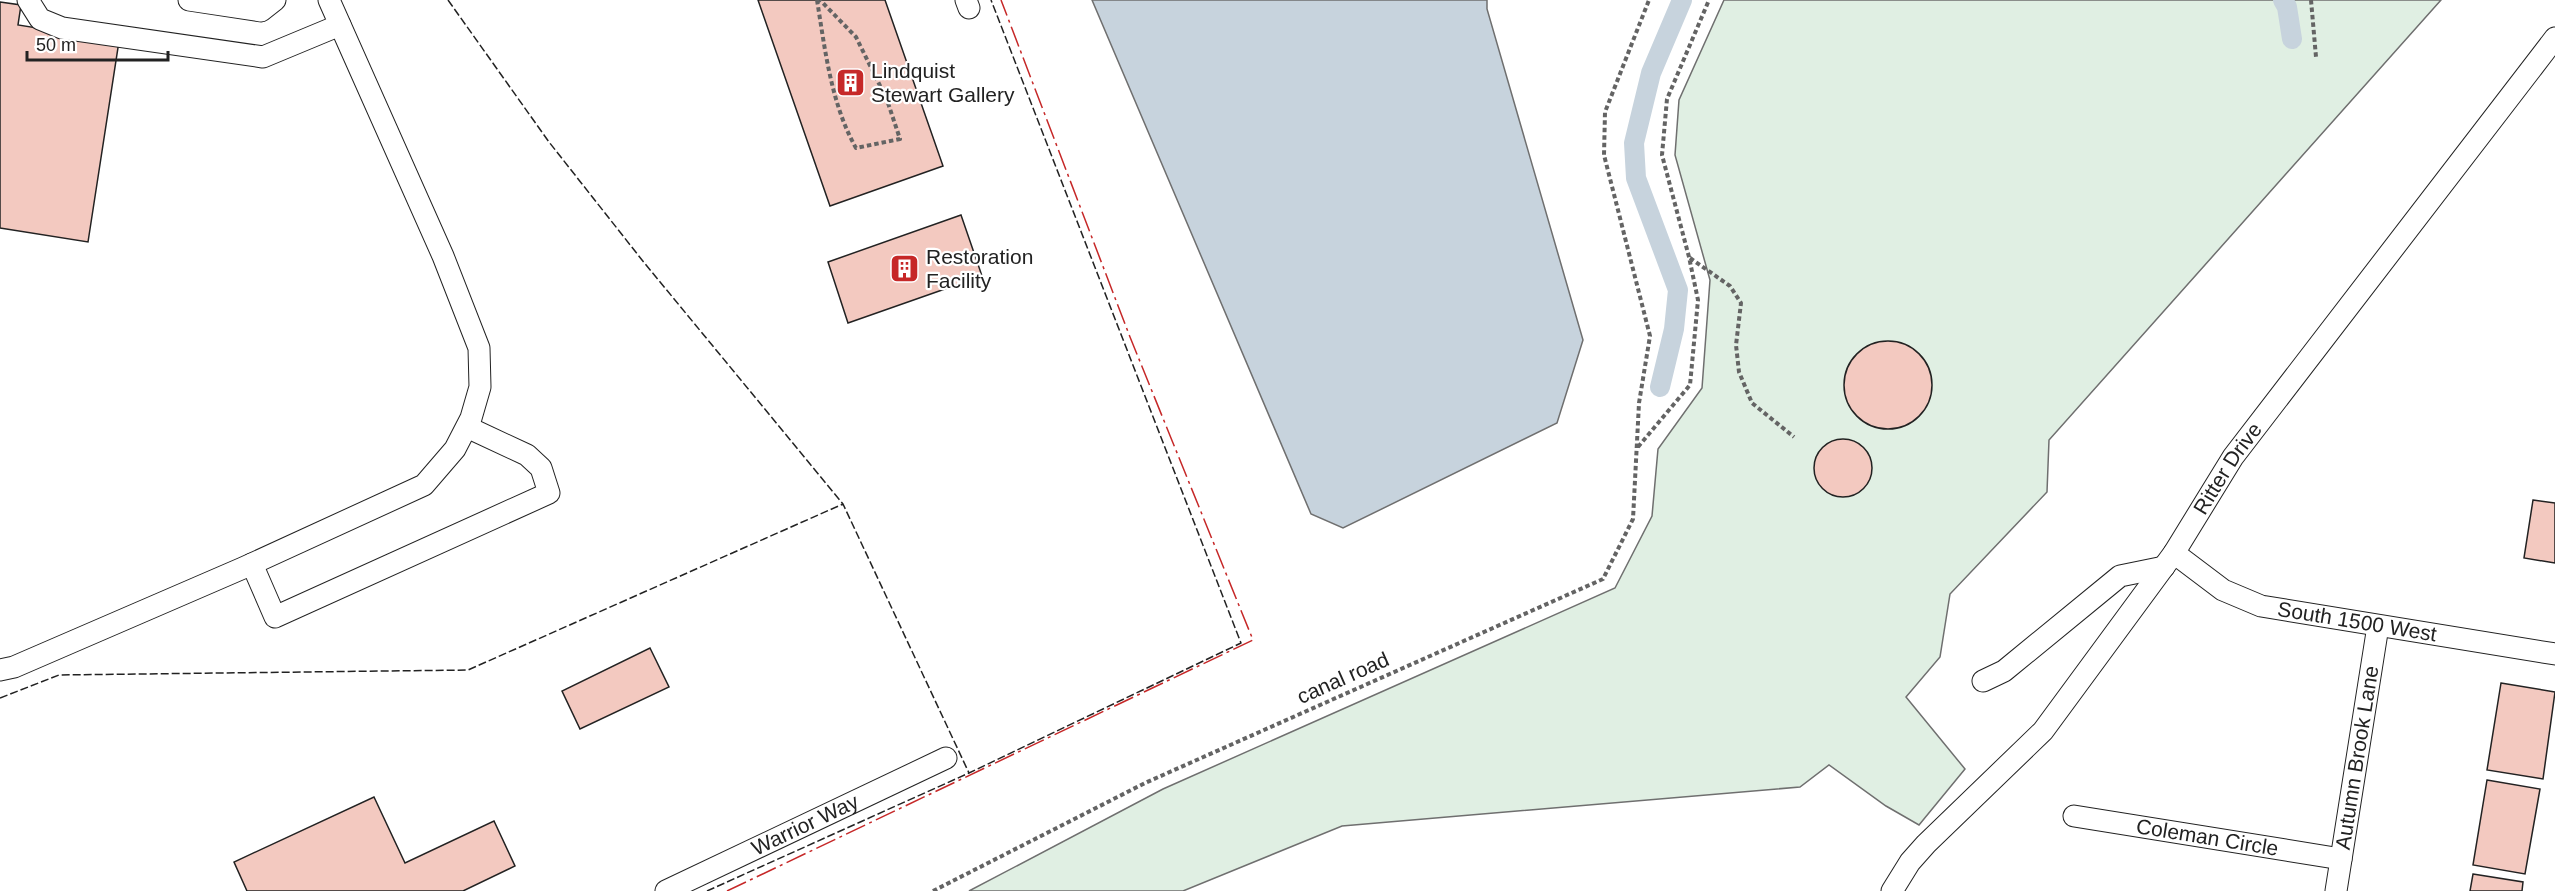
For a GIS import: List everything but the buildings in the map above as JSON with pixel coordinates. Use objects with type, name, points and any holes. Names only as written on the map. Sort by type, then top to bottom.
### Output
[{"type":"street","points":[[28,0],[40,19],[62,28],[263,57],[340,25]]},
{"type":"street","points":[[189,0],[261,11],[275,0]]},
{"type":"street","points":[[0,670],[15,667],[252,564],[424,485],[455,449],[467,427],[480,387],[479,348],[443,256],[329,0]]},
{"type":"street","name":"Ritter Drive","points":[[1892,891],[1910,862],[1926,844],[2043,731],[2169,560],[2233,457],[2555,38]]},
{"type":"street","points":[[252,564],[275,617],[549,493],[541,468],[527,455],[467,427]]},
{"type":"street","points":[[1983,681],[2004,671],[2120,576],[2169,560]]},
{"type":"street","name":"South 1500 West","points":[[2169,560],[2223,590],[2260,606],[2555,654]]},
{"type":"street","name":"Autumn Brook Lane","points":[[2336,891],[2378,626]]},
{"type":"street","name":"Warrior Way","points":[[666,891],[946,758]]},
{"type":"street","name":"Coleman Circle","points":[[2074,816],[2341,858]]},
{"type":"path","points":[[818,0],[856,37],[887,100],[900,139],[856,148],[830,75],[818,0]]},
{"type":"path","name":"canal road","points":[[933,891],[1145,783],[1603,579],[1633,519],[1639,403],[1650,336],[1604,155],[1605,112],[1649,0]]},
{"type":"path","points":[[1637,447],[1690,385],[1698,300],[1662,155],[1667,99],[1709,0]]},
{"type":"path","points":[[2311,0],[2316,57]]},
{"type":"path","points":[[1689,257],[1730,286],[1741,303],[1736,345],[1739,372],[1752,403],[1794,437]]},
{"type":"green space","points":[[1724,0],[2441,0],[2049,440],[2047,492],[1950,594],[1940,657],[1906,697],[1965,769],[1919,825],[1886,806],[1829,765],[1800,787],[1342,826],[1183,891],[969,891],[1163,789],[1615,588],[1652,516],[1658,449],[1702,388],[1710,280],[1675,155],[1679,100]]},
{"type":"shaded area","points":[[1092,0],[1487,0],[1487,9],[1583,340],[1557,423],[1343,528],[1311,514]]},
{"type":"waterway","points":[[1660,387],[1674,329],[1678,290],[1636,178],[1634,143],[1651,73],[1682,0]]},
{"type":"waterway","points":[[2283,0],[2287,7],[2292,39]]},
{"type":"fence","points":[[448,0],[549,142],[642,260],[843,504],[969,773]]},
{"type":"fence","points":[[707,891],[969,773],[1241,643],[991,0]]},
{"type":"fence","points":[[0,698],[59,675],[468,670],[843,504]]},
{"type":"power","points":[[727,891],[1253,640],[1130,337],[1001,0]]},
{"type":"place","name":"Lindquist Stewart Gallery","points":[[850,83]]},
{"type":"place","name":"Restoration Facility","points":[[905,269]]}]
